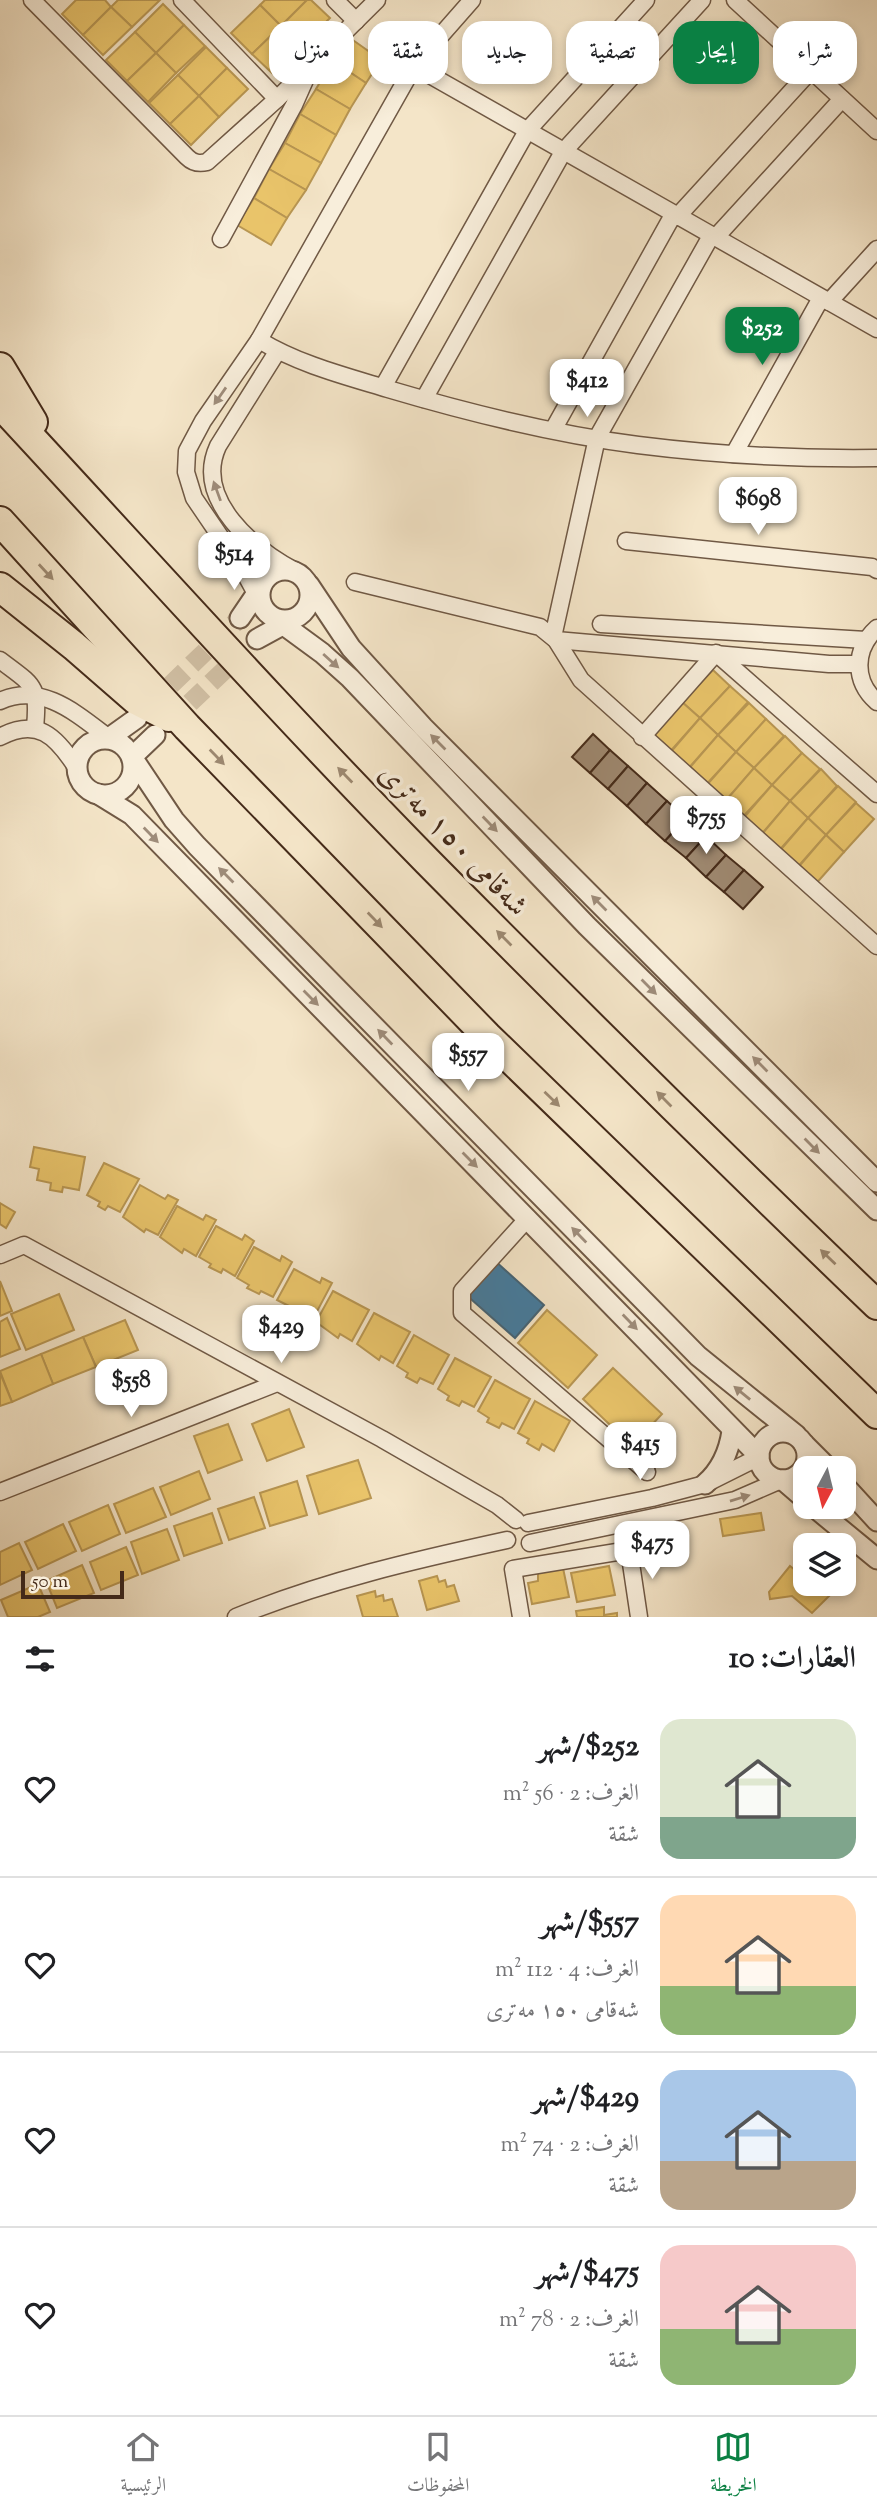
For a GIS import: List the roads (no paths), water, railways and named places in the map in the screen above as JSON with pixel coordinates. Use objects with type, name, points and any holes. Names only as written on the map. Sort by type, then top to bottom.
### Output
[{"type":"highway","points":[[0,367],[61,470]]},
{"type":"highway","name":"شەقامی ١٥٠ مەتری","points":[[0,404],[180,600],[426,859],[693,1128],[877,1305]]},
{"type":"highway","points":[[0,522],[187,727],[487,1036],[877,1414]]},
{"type":"highway","points":[[0,587],[136,700],[187,727]]},
{"type":"street","points":[[32,0],[191,161],[207,162],[291,84]]},
{"type":"street","points":[[181,0],[276,99]]},
{"type":"street","points":[[335,0],[356,21],[377,0]]},
{"type":"street","points":[[448,27],[472,0]]},
{"type":"street","points":[[383,387],[527,131],[646,0]]},
{"type":"street","points":[[424,399],[563,152],[702,0]]},
{"type":"street","points":[[735,0],[773,35]]},
{"type":"street","points":[[221,239],[295,105],[303,84]]},
{"type":"street","points":[[404,84],[259,340],[194,435],[187,451],[186,466],[194,498],[259,595],[264,610],[283,621],[350,678],[587,926],[877,1210]]},
{"type":"street","points":[[445,84],[675,216],[875,325]]},
{"type":"street","points":[[553,430],[675,216],[798,84]]},
{"type":"street","points":[[826,84],[877,131]]},
{"type":"street","points":[[555,639],[597,438],[713,237],[842,99]]},
{"type":"street","points":[[734,454],[825,300],[877,248]]},
{"type":"street","points":[[259,340],[277,352],[383,387],[553,430],[636,445],[734,454],[877,458]]},
{"type":"street","points":[[277,352],[212,459],[211,473],[219,499],[239,528],[275,561],[303,579],[351,648],[423,727],[877,1182]]},
{"type":"street","points":[[626,541],[872,567],[877,570]]},
{"type":"street","points":[[240,618],[272,574],[289,570],[303,579],[311,592],[308,607],[297,618],[283,621],[257,639]]},
{"type":"street","points":[[355,582],[540,627],[555,639],[581,680],[877,946]]},
{"type":"street","points":[[601,624],[872,634],[859,664],[862,682],[877,702]]},
{"type":"street","points":[[555,639],[829,664],[859,664]]},
{"type":"street","points":[[642,737],[716,653]]},
{"type":"street","points":[[716,653],[877,794]]},
{"type":"street","points":[[0,660],[24,678],[37,696],[35,728]]},
{"type":"street","points":[[0,701],[21,695],[49,699],[72,710],[109,738],[122,744],[174,820],[197,846],[698,1356],[816,1456]]},
{"type":"street","points":[[76,767],[77,758],[86,745],[109,738],[137,718]]},
{"type":"street","points":[[0,737],[16,730],[35,728],[58,743],[76,767],[80,781],[90,792],[98,794],[116,793],[124,788],[133,771],[132,757]]},
{"type":"street","points":[[132,757],[155,735]]},
{"type":"street","points":[[98,794],[132,815],[702,1395],[732,1431],[759,1457],[768,1475],[782,1480],[793,1489]]},
{"type":"street","points":[[528,1218],[462,1291],[462,1313],[647,1472]]},
{"type":"street","points":[[0,1255],[24,1245],[394,1446],[522,1521],[533,1531],[530,1543]]},
{"type":"street","points":[[0,1492],[277,1383]]},
{"type":"street","points":[[705,1484],[718,1470],[727,1453],[732,1431]]},
{"type":"street","points":[[236,1617],[272,1602],[394,1565],[507,1540],[517,1547],[735,1500],[797,1476],[806,1465],[807,1450],[800,1440],[789,1432],[774,1433],[763,1442],[759,1457],[705,1484],[652,1498],[522,1521],[506,1528],[507,1540]]},
{"type":"street","points":[[856,1498],[877,1521]]},
{"type":"street","points":[[829,1519],[877,1559]]},
{"type":"street","points":[[521,1617],[513,1569],[629,1550],[639,1617]]},
{"type":"tunnel","points":[[150,705],[240,618]]},
{"type":"tunnel","points":[[169,723],[257,639]]}]
